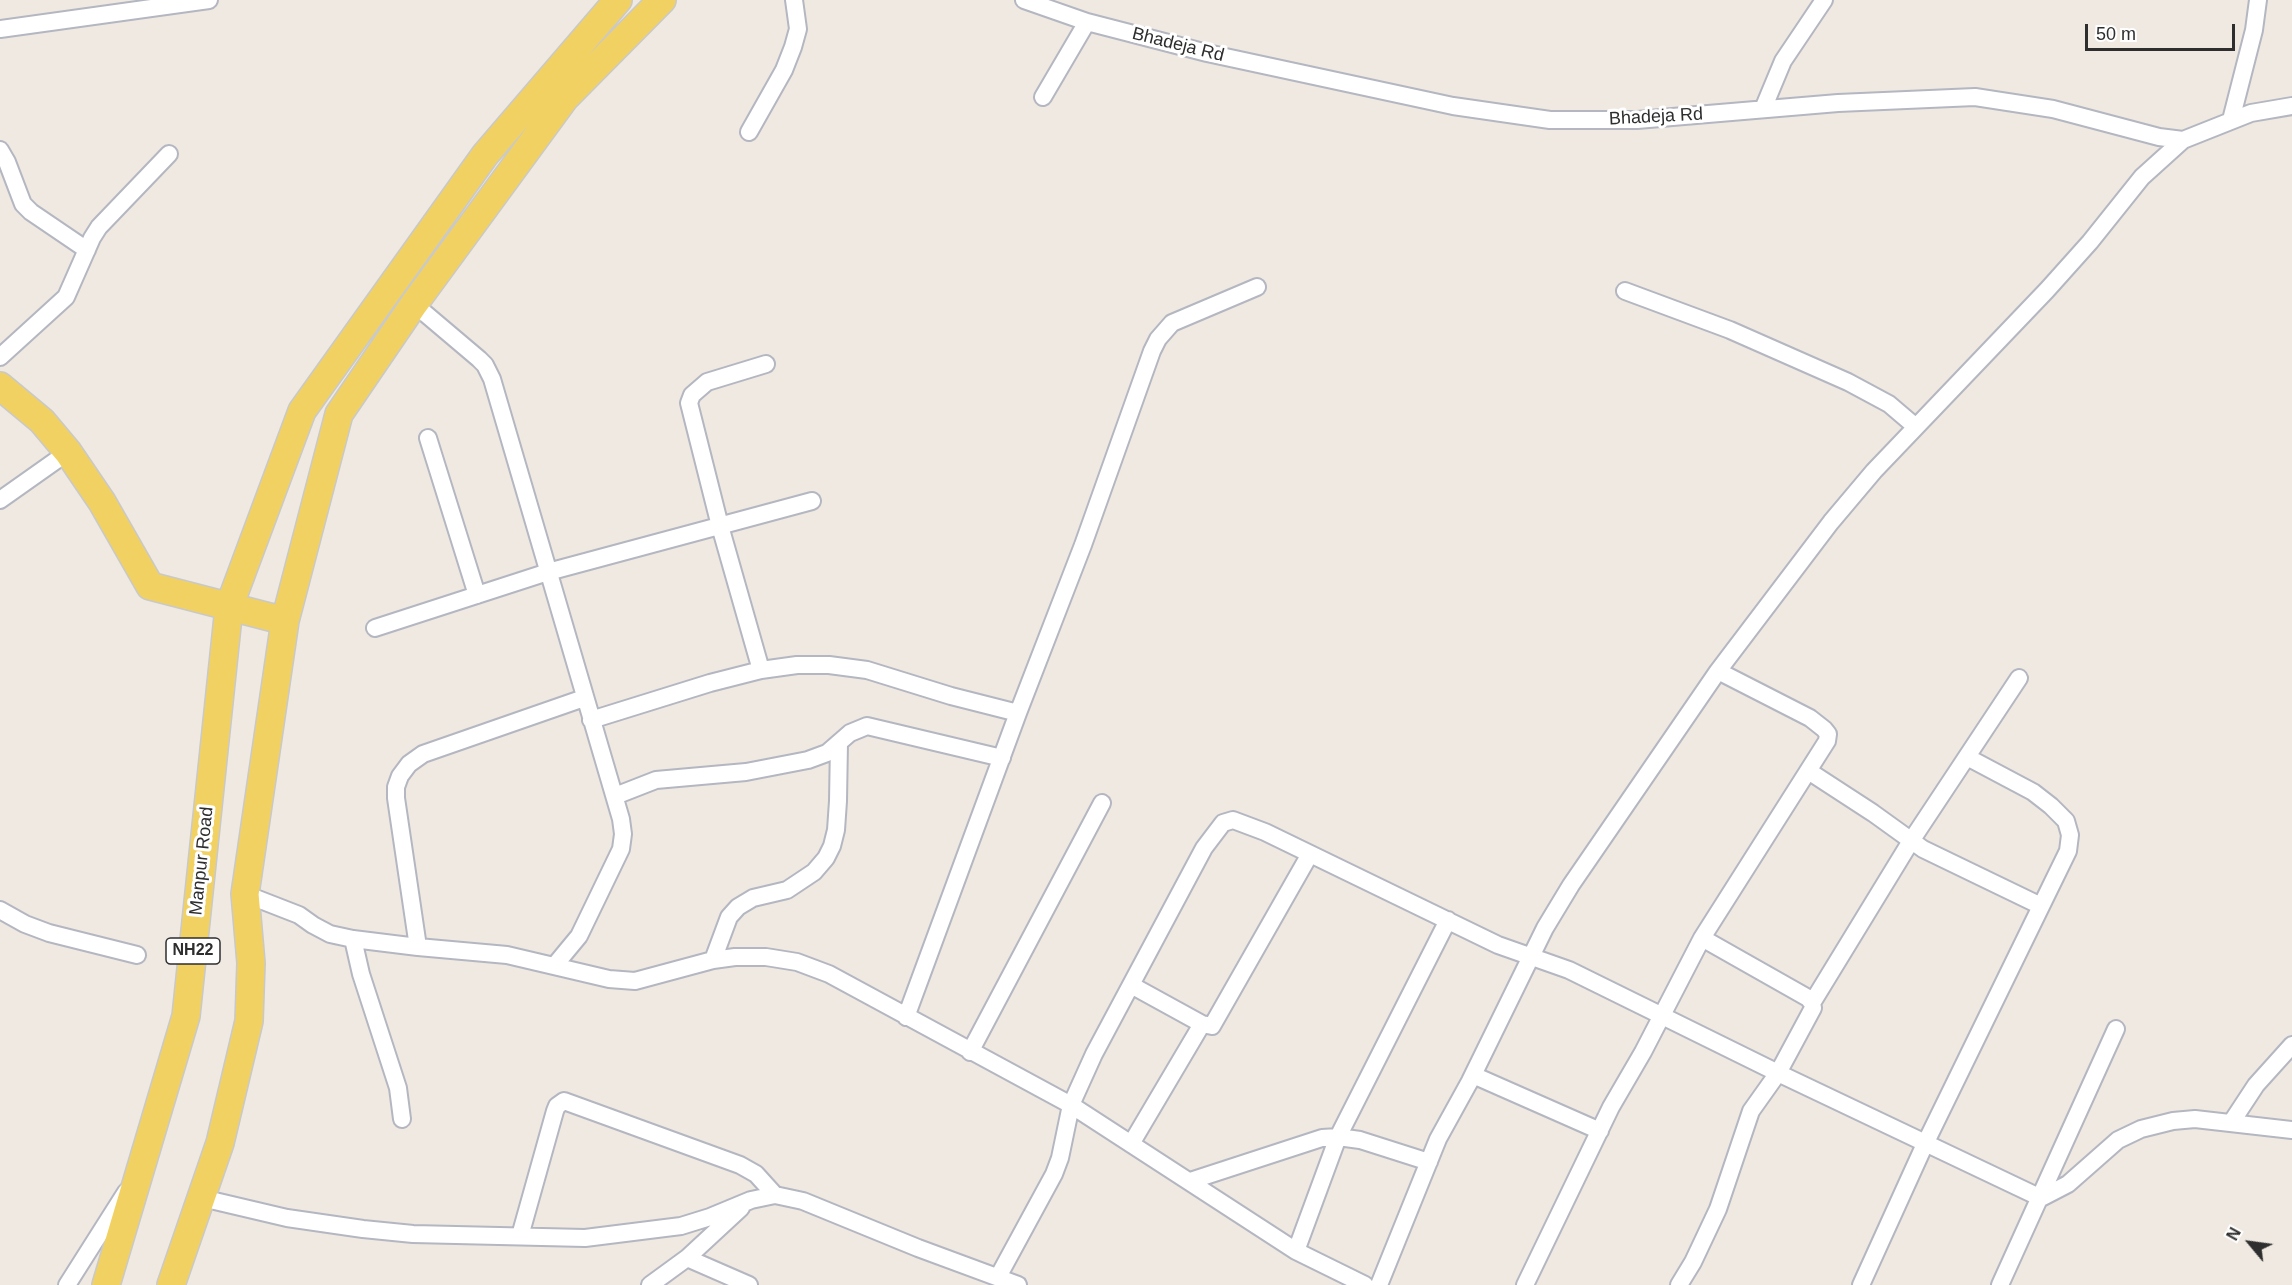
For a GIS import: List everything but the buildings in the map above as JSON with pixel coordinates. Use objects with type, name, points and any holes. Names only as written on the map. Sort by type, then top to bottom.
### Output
[{"type":"main road","name":"Manpur Road","points":[[106,1285],[186,1016],[230,607],[302,411],[485,154],[618,0]]},
{"type":"main road","points":[[171,1285],[220,1143],[249,1021],[251,963],[245,894],[285,621],[339,414],[414,304],[565,99],[662,0]]},
{"type":"main road","points":[[0,386],[42,422],[68,452],[102,502],[150,586],[285,621]]},
{"type":"street","points":[[0,29],[208,0]]},
{"type":"street","points":[[749,132],[784,70],[793,47],[798,29],[794,0]]},
{"type":"street","name":"Bhadeja Rd","points":[[1024,0],[1087,22],[1207,53],[1493,113],[1570,121],[1636,120],[1838,103],[1975,97],[2053,109],[2159,137],[2183,140]]},
{"type":"street","points":[[1763,109],[1784,61],[1824,0]]},
{"type":"street","points":[[2230,120],[2254,30],[2255,1]]},
{"type":"street","points":[[1043,97],[1087,22]]},
{"type":"street","points":[[1379,1285],[1438,1139],[1473,1075],[1531,957],[1571,885],[1718,671],[1831,522],[1874,471],[2061,275],[2142,177],[2183,140],[2251,113],[2292,106]]},
{"type":"street","points":[[0,150],[23,204],[31,212],[87,250]]},
{"type":"street","points":[[0,357],[66,297],[99,227],[169,154]]},
{"type":"street","points":[[906,1017],[1018,713],[1083,545],[1145,367],[1158,339],[1172,323],[1257,287]]},
{"type":"street","points":[[1625,291],[1730,330],[1848,382],[1889,405],[1916,427]]},
{"type":"street","points":[[414,304],[485,365],[492,379],[622,826],[621,849],[579,936],[555,964]]},
{"type":"street","points":[[761,670],[720,526],[689,403],[692,395],[707,382],[766,364]]},
{"type":"street","points":[[428,438],[477,595]]},
{"type":"street","points":[[0,500],[68,452]]},
{"type":"street","points":[[375,628],[548,572],[812,501]]},
{"type":"street","points":[[591,720],[710,683],[761,670],[797,665],[848,666],[1018,713]]},
{"type":"street","points":[[1525,1285],[1600,1131],[1702,938],[1827,741],[1828,734],[1810,718],[1718,671]]},
{"type":"street","points":[[1812,1003],[1911,841],[2019,678]]},
{"type":"street","points":[[417,947],[396,798],[396,787],[400,776],[409,764],[423,754],[584,699]]},
{"type":"street","points":[[615,796],[656,780],[746,772],[808,760],[827,753],[850,732],[867,726],[1002,758]]},
{"type":"street","points":[[713,960],[729,917],[738,907],[753,898],[778,893],[795,886],[814,872],[826,858],[836,830],[839,743]]},
{"type":"street","points":[[1861,1285],[1925,1144],[2068,851],[2070,835],[2066,821],[2033,792],[1967,757]]},
{"type":"street","points":[[1810,771],[1938,858],[2041,906]]},
{"type":"street","points":[[970,1052],[1102,803]]},
{"type":"street","points":[[998,1277],[1054,1174],[1060,1158],[1071,1106],[1094,1054],[1204,849],[1223,823],[1233,820],[1247,824],[1498,945],[1569,970],[1778,1073],[2041,1198]]},
{"type":"street","points":[[1131,985],[1202,1024],[1212,1026],[1310,854]]},
{"type":"street","points":[[245,894],[299,915],[313,926],[330,934],[417,947],[507,955],[555,964],[609,979],[635,981],[713,960],[766,957],[797,962],[829,974],[1071,1106],[1296,1251],[1365,1285]]},
{"type":"street","points":[[0,910],[25,924],[50,933],[137,955]]},
{"type":"street","points":[[1296,1251],[1338,1137],[1448,920]]},
{"type":"street","points":[[1679,1285],[1693,1262],[1718,1209],[1751,1111],[1778,1073],[1813,1008],[1808,998],[1702,938]]},
{"type":"street","points":[[353,939],[364,983],[398,1088],[402,1119]]},
{"type":"street","points":[[1131,1144],[1202,1024]]},
{"type":"street","points":[[2000,1285],[2115,1029]]},
{"type":"street","points":[[2230,1123],[2256,1085],[2292,1045]]},
{"type":"street","points":[[1473,1075],[1600,1131]]},
{"type":"street","points":[[520,1236],[555,1110],[564,1101],[740,1165],[756,1174],[775,1195]]},
{"type":"street","points":[[2041,1198],[2068,1185],[2118,1140],[2141,1129],[2173,1121],[2195,1119],[2292,1130]]},
{"type":"street","points":[[1190,1181],[1322,1138],[1338,1137],[1381,1146],[1429,1162]]},
{"type":"street","points":[[67,1285],[140,1169]]},
{"type":"street","points":[[202,1198],[287,1218],[363,1229],[413,1233],[585,1238],[662,1230],[710,1217],[751,1200],[775,1195],[803,1201],[918,1248],[1018,1285]]},
{"type":"street","points":[[650,1285],[687,1258],[751,1200]]},
{"type":"street","points":[[687,1258],[749,1285]]}]
